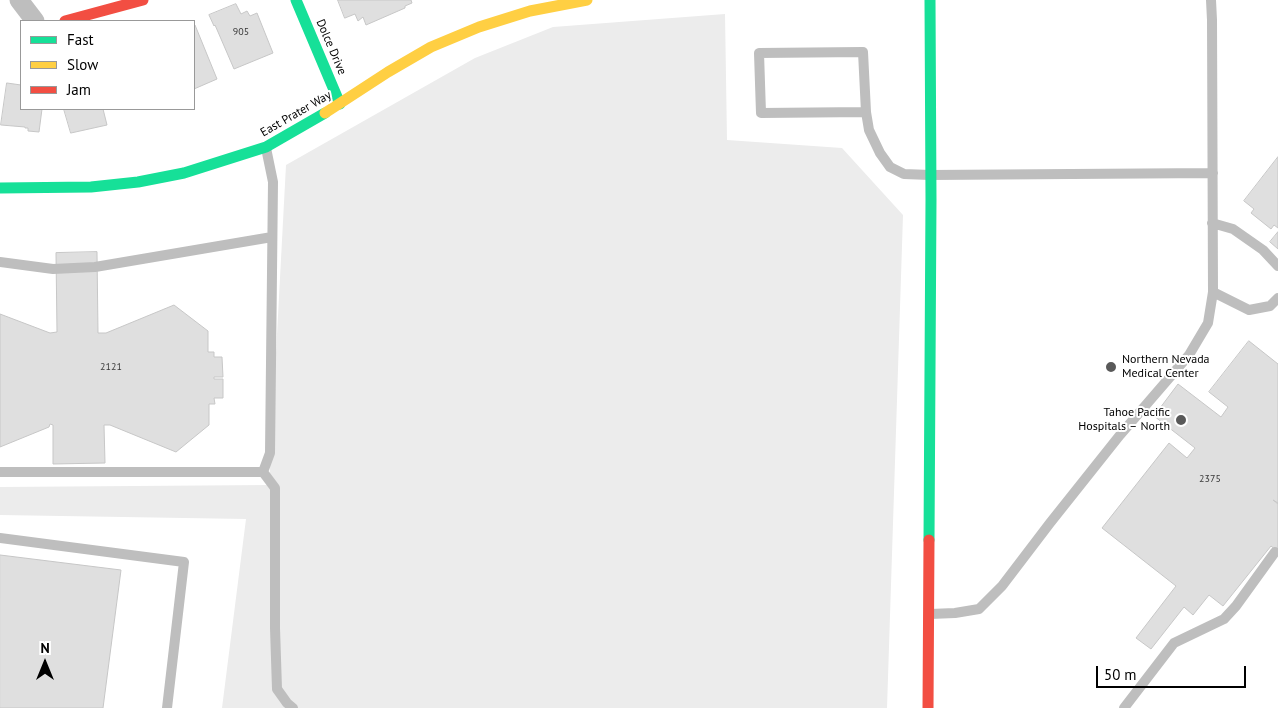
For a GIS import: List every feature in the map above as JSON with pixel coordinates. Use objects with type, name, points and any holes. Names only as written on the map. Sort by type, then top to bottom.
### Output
[{"type":"street","points":[[18,0],[35,20]]},
{"type":"street","points":[[69,20],[143,0]]},
{"type":"street","name":"Dolce Drive","points":[[296,0],[340,104]]},
{"type":"street","name":"East Prater Way","points":[[0,188],[92,187],[138,182],[184,173],[266,147],[340,104],[388,72],[431,48],[479,27],[530,11],[587,0]]},
{"type":"street","points":[[928,708],[930,0]]},
{"type":"lane","points":[[929,614],[979,609],[1002,586],[1107,452],[1188,355],[1208,323],[1212,292],[1211,0]]},
{"type":"lane","points":[[866,112],[761,113],[759,53],[863,52],[868,130],[890,167],[904,174],[1212,173]]},
{"type":"lane","points":[[263,472],[270,453],[273,182],[266,147]]},
{"type":"lane","points":[[1212,223],[1233,229],[1263,250],[1278,266]]},
{"type":"lane","points":[[0,262],[53,269],[95,267],[272,237]]},
{"type":"lane","points":[[1212,292],[1249,310],[1270,306],[1278,298]]},
{"type":"lane","points":[[0,472],[263,472]]},
{"type":"lane","points":[[263,472],[275,488],[277,689],[293,708]]},
{"type":"lane","points":[[0,538],[184,562],[166,708]]},
{"type":"lane","points":[[1124,708],[1174,643],[1224,619],[1236,606],[1275,552]]},
{"type":"shaded area","points":[[725,14],[727,140],[842,148],[903,215],[887,708],[222,708],[246,519],[0,515],[0,487],[269,485],[286,165],[475,58],[553,27]]},
{"type":"building","points":[[338,0],[411,0],[412,3],[366,25],[363,17],[358,21],[355,14],[345,18]]},
{"type":"building","points":[[236,4],[241,14],[247,11],[250,16],[257,13],[273,53],[234,69],[209,15]]},
{"type":"building","points":[[195,25],[217,79],[195,89]]},
{"type":"building","points":[[7,83],[20,85],[20,110],[42,110],[39,132],[28,131],[28,128],[25,127],[1,125]]},
{"type":"building","points":[[64,110],[103,110],[107,125],[71,133]]},
{"type":"building","points":[[1278,157],[1278,228],[1274,225],[1271,229],[1251,213],[1254,209],[1244,201]]},
{"type":"building","points":[[1278,232],[1278,249],[1270,242]]},
{"type":"building","points":[[97,252],[98,333],[106,333],[174,305],[208,331],[208,352],[214,352],[214,357],[222,357],[223,377],[214,377],[214,379],[223,379],[223,398],[214,398],[215,404],[209,404],[209,425],[176,452],[110,425],[104,425],[105,463],[53,464],[53,425],[50,424],[49,427],[0,447],[0,314],[50,333],[57,332],[56,253]]},
{"type":"building","name":"Northern Nevada Medical Center","points":[[1249,341],[1278,364],[1278,503],[1273,500],[1278,504],[1278,552],[1271,546],[1223,606],[1209,595],[1193,615],[1184,607],[1151,649],[1136,638],[1176,586],[1102,528],[1169,443],[1187,458],[1195,448],[1154,416],[1178,384],[1221,417],[1228,407],[1209,392]]},
{"type":"building","points":[[0,555],[121,570],[103,708],[0,708]]},
{"type":"traffic: fast","points":[[296,0],[340,104]]},
{"type":"traffic: fast","points":[[929,540],[930,0]]},
{"type":"traffic: fast","points":[[0,188],[91,187],[138,182],[184,173],[266,147],[325,113]]},
{"type":"traffic: slow","points":[[325,113],[388,72],[431,47],[479,27],[530,11],[587,0]]},
{"type":"traffic: jam","points":[[69,20],[143,0]]},
{"type":"traffic: jam","points":[[928,708],[929,540]]},
{"type":"place","name":"Northern Nevada Medical Center","points":[[1111,367]]},
{"type":"place","name":"Tahoe Pacific Hospitals – North","points":[[1181,420]]}]
